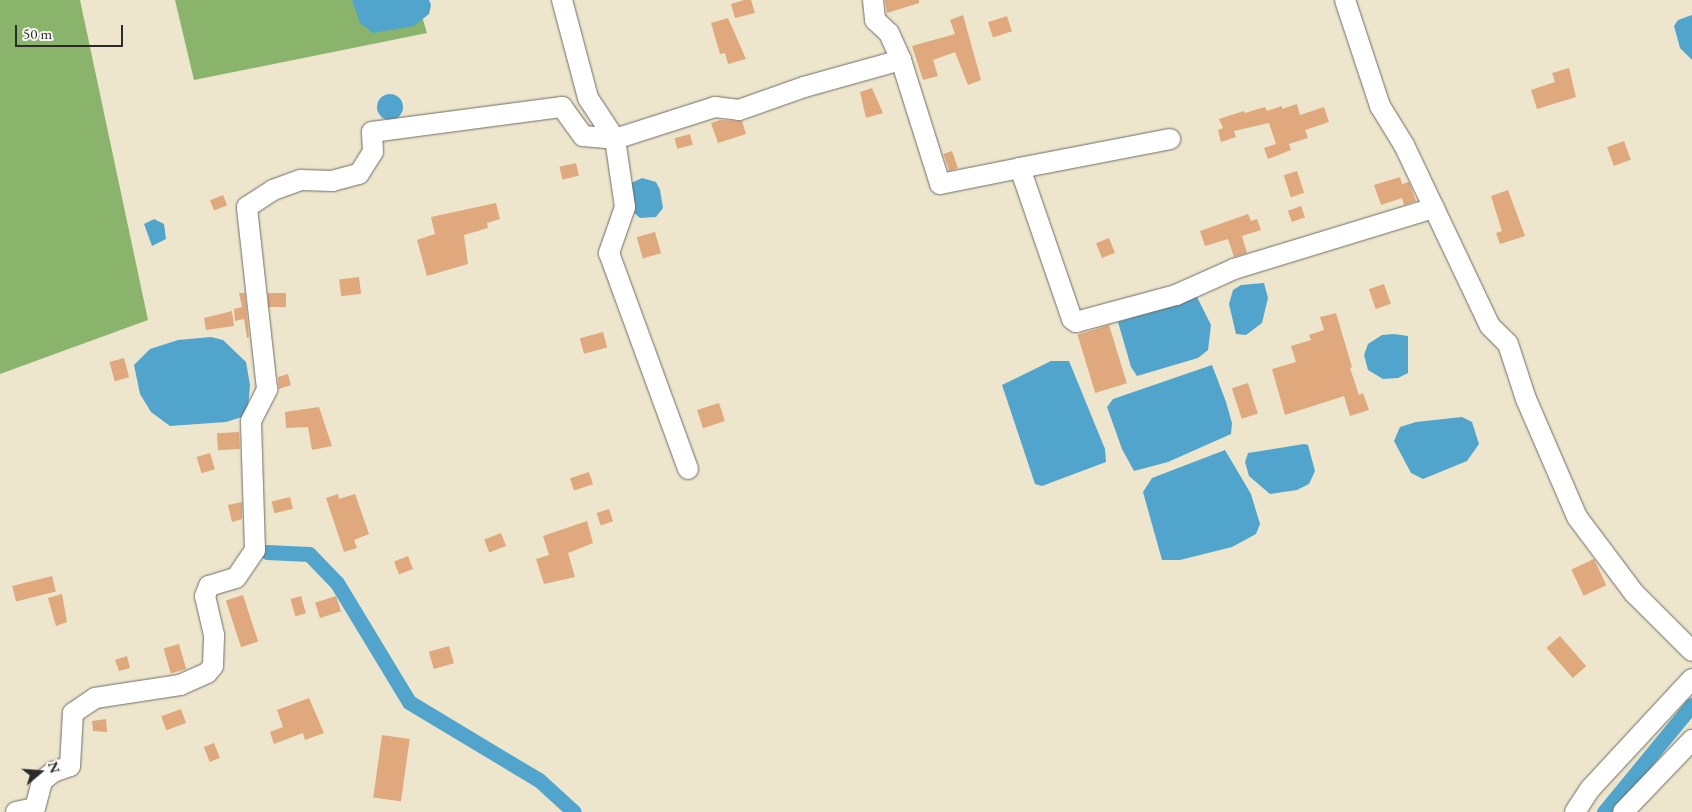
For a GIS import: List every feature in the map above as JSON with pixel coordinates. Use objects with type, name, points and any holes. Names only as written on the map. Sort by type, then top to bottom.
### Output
[{"type":"street","points":[[562,0],[588,98],[615,139],[625,207],[609,253],[688,469]]},
{"type":"street","points":[[873,0],[875,20],[889,33],[901,60],[940,184],[1170,139]]},
{"type":"street","points":[[1345,0],[1380,106],[1404,144],[1490,326],[1508,344],[1526,399],[1578,517],[1634,593],[1692,651]]},
{"type":"street","points":[[16,812],[36,808],[42,781],[53,772],[70,766],[73,713],[95,698],[180,685],[202,676],[213,666],[214,635],[205,596],[209,586],[236,578],[255,550],[251,421],[267,389],[247,207],[273,190],[302,180],[332,181],[359,174],[373,152],[372,132],[562,107],[583,136],[615,139],[716,107],[739,110],[804,87],[901,60]]},
{"type":"street","points":[[1020,168],[1072,319],[1076,322],[1176,295],[1234,269],[1434,208]]},
{"type":"street","points":[[1575,812],[1590,789],[1692,679]]},
{"type":"street","points":[[1623,812],[1692,740]]},
{"type":"green space","points":[[0,0],[80,0],[148,320],[0,374]]},
{"type":"green space","points":[[175,0],[417,0],[427,33],[194,80]]},
{"type":"water","points":[[352,0],[429,0],[431,5],[429,14],[414,26],[373,33],[360,23]]},
{"type":"water","points":[[1692,15],[1692,60],[1680,48],[1674,26],[1678,20]]},
{"type":"water","points":[[390,94],[399,98],[403,107],[399,116],[390,120],[381,116],[377,107],[381,98]]},
{"type":"water","points":[[642,178],[656,182],[660,190],[663,208],[656,217],[640,218],[631,210],[629,184]]},
{"type":"water","points":[[154,219],[164,224],[166,239],[152,246],[144,224]]},
{"type":"water","points":[[1264,283],[1268,298],[1262,323],[1246,335],[1236,334],[1229,304],[1233,290],[1241,285]]},
{"type":"water","points":[[1197,297],[1211,325],[1208,350],[1198,358],[1137,376],[1131,367],[1118,322]]},
{"type":"water","points":[[1382,335],[1408,336],[1408,373],[1398,378],[1383,379],[1368,370],[1364,355],[1368,344]]},
{"type":"water","points":[[211,337],[223,340],[246,362],[250,385],[248,409],[242,417],[226,422],[170,426],[151,412],[140,394],[134,365],[150,349],[178,340]]},
{"type":"water","points":[[1051,361],[1069,361],[1105,449],[1106,462],[1042,486],[1035,484],[1002,385]]},
{"type":"water","points":[[1212,365],[1232,423],[1231,434],[1168,462],[1134,471],[1122,449],[1107,407],[1113,399]]},
{"type":"water","points":[[1462,417],[1472,422],[1479,444],[1467,461],[1423,479],[1411,473],[1394,441],[1400,427],[1416,422]]},
{"type":"water","points":[[1304,444],[1308,445],[1315,471],[1309,484],[1297,490],[1270,494],[1249,476],[1245,462],[1248,453]]},
{"type":"water","points":[[1225,450],[1251,494],[1260,524],[1256,534],[1232,547],[1180,560],[1162,560],[1143,492],[1152,478]]},
{"type":"building","points":[[751,0],[755,13],[735,18],[731,4]]},
{"type":"building","points":[[885,0],[919,0],[919,3],[887,13]]},
{"type":"building","points":[[963,15],[981,80],[968,85],[955,52],[933,60],[938,76],[923,80],[912,46],[955,34],[950,20]]},
{"type":"building","points":[[1007,16],[1012,31],[993,37],[988,22]]},
{"type":"building","points":[[728,18],[746,59],[728,64],[725,53],[720,54],[711,23]]},
{"type":"building","points":[[1569,68],[1576,97],[1537,109],[1531,90],[1555,82],[1552,73]]},
{"type":"building","points":[[872,88],[883,113],[866,118],[860,92]]},
{"type":"building","points":[[1297,104],[1300,115],[1324,107],[1329,122],[1305,130],[1308,138],[1289,144],[1291,150],[1268,159],[1264,148],[1276,144],[1269,123],[1234,131],[1236,137],[1221,142],[1218,130],[1223,128],[1219,119],[1244,111],[1245,113],[1265,107],[1267,111]]},
{"type":"building","points":[[720,120],[742,121],[746,134],[718,143],[711,123]]},
{"type":"building","points":[[690,134],[693,145],[677,149],[675,138]]},
{"type":"building","points":[[1624,141],[1631,160],[1614,166],[1607,147]]},
{"type":"building","points":[[952,151],[958,168],[949,171],[943,154]]},
{"type":"building","points":[[576,163],[579,176],[562,179],[559,167]]},
{"type":"building","points":[[1297,171],[1304,193],[1291,197],[1284,175]]},
{"type":"building","points":[[1400,177],[1402,184],[1409,182],[1416,201],[1404,205],[1402,198],[1381,205],[1374,185]]},
{"type":"building","points":[[1508,190],[1525,236],[1500,244],[1496,233],[1502,231],[1491,196]]},
{"type":"building","points":[[223,195],[227,205],[214,210],[210,200]]},
{"type":"building","points":[[496,203],[500,219],[487,223],[488,228],[464,235],[468,264],[427,276],[417,240],[435,234],[431,217]]},
{"type":"building","points":[[1301,206],[1305,217],[1292,222],[1288,211]]},
{"type":"building","points":[[1248,214],[1251,221],[1257,219],[1261,230],[1242,236],[1247,253],[1234,257],[1228,239],[1205,246],[1200,231]]},
{"type":"building","points":[[655,232],[661,253],[643,258],[637,237]]},
{"type":"building","points":[[1109,238],[1115,253],[1102,258],[1096,243]]},
{"type":"building","points":[[359,277],[361,294],[341,296],[339,279]]},
{"type":"building","points":[[1384,284],[1391,304],[1376,309],[1369,289]]},
{"type":"building","points":[[239,293],[245,293],[249,337],[247,338],[244,319],[235,321],[234,309],[242,307]]},
{"type":"building","points":[[268,293],[286,293],[286,307],[268,307]]},
{"type":"building","points":[[232,311],[234,326],[206,330],[204,318]]},
{"type":"building","points":[[1336,313],[1359,395],[1363,393],[1369,410],[1350,416],[1344,396],[1285,415],[1272,369],[1296,362],[1291,346],[1311,340],[1309,335],[1324,330],[1320,317]]},
{"type":"building","points":[[1109,325],[1127,383],[1095,393],[1077,335]]},
{"type":"building","points":[[603,332],[607,347],[584,354],[580,338]]},
{"type":"building","points":[[124,358],[129,377],[115,381],[110,362]]},
{"type":"building","points":[[288,374],[291,385],[279,389],[278,377]]},
{"type":"building","points":[[1248,383],[1258,413],[1242,419],[1232,388]]},
{"type":"building","points":[[719,403],[725,421],[703,428],[697,410]]},
{"type":"building","points":[[319,407],[332,446],[312,450],[308,427],[286,428],[285,412]]},
{"type":"building","points":[[239,432],[240,449],[218,450],[217,433]]},
{"type":"building","points":[[210,453],[215,469],[202,473],[197,457]]},
{"type":"building","points":[[589,472],[593,484],[574,491],[570,478]]},
{"type":"building","points":[[338,494],[339,499],[355,494],[369,534],[354,540],[357,548],[344,552],[326,498]]},
{"type":"building","points":[[290,497],[293,509],[274,513],[272,502]]},
{"type":"building","points":[[242,502],[242,519],[232,522],[228,505]]},
{"type":"building","points":[[609,509],[613,521],[601,525],[597,513]]},
{"type":"building","points":[[587,521],[593,543],[568,553],[575,577],[544,584],[536,559],[549,555],[543,536]]},
{"type":"building","points":[[501,533],[506,546],[489,553],[484,539]]},
{"type":"building","points":[[408,556],[413,569],[399,574],[394,561]]},
{"type":"building","points":[[1594,559],[1606,585],[1584,596],[1571,570]]},
{"type":"building","points":[[52,576],[56,592],[16,601],[12,586]]},
{"type":"building","points":[[62,594],[67,622],[56,626],[48,598]]},
{"type":"building","points":[[243,595],[258,642],[241,647],[226,601]]},
{"type":"building","points":[[301,596],[306,613],[295,616],[290,599]]},
{"type":"building","points":[[336,596],[341,611],[320,618],[315,603]]},
{"type":"building","points":[[1560,636],[1586,666],[1573,678],[1546,648]]},
{"type":"building","points":[[179,644],[186,669],[171,673],[164,648]]},
{"type":"building","points":[[449,646],[454,663],[434,669],[429,652]]},
{"type":"building","points":[[127,656],[130,668],[119,671],[115,660]]},
{"type":"building","points":[[309,698],[324,733],[305,740],[303,733],[274,744],[270,732],[283,727],[277,710]]},
{"type":"building","points":[[181,709],[186,723],[166,730],[161,716]]},
{"type":"building","points":[[106,719],[107,732],[93,731],[92,721]]},
{"type":"building","points":[[382,735],[410,739],[401,801],[373,797]]},
{"type":"building","points":[[214,743],[220,758],[210,762],[204,747]]},
{"type":"waterway","points":[[267,552],[309,554],[337,583],[409,702],[539,780],[574,812]]},
{"type":"waterway","points":[[1604,812],[1692,705]]}]
